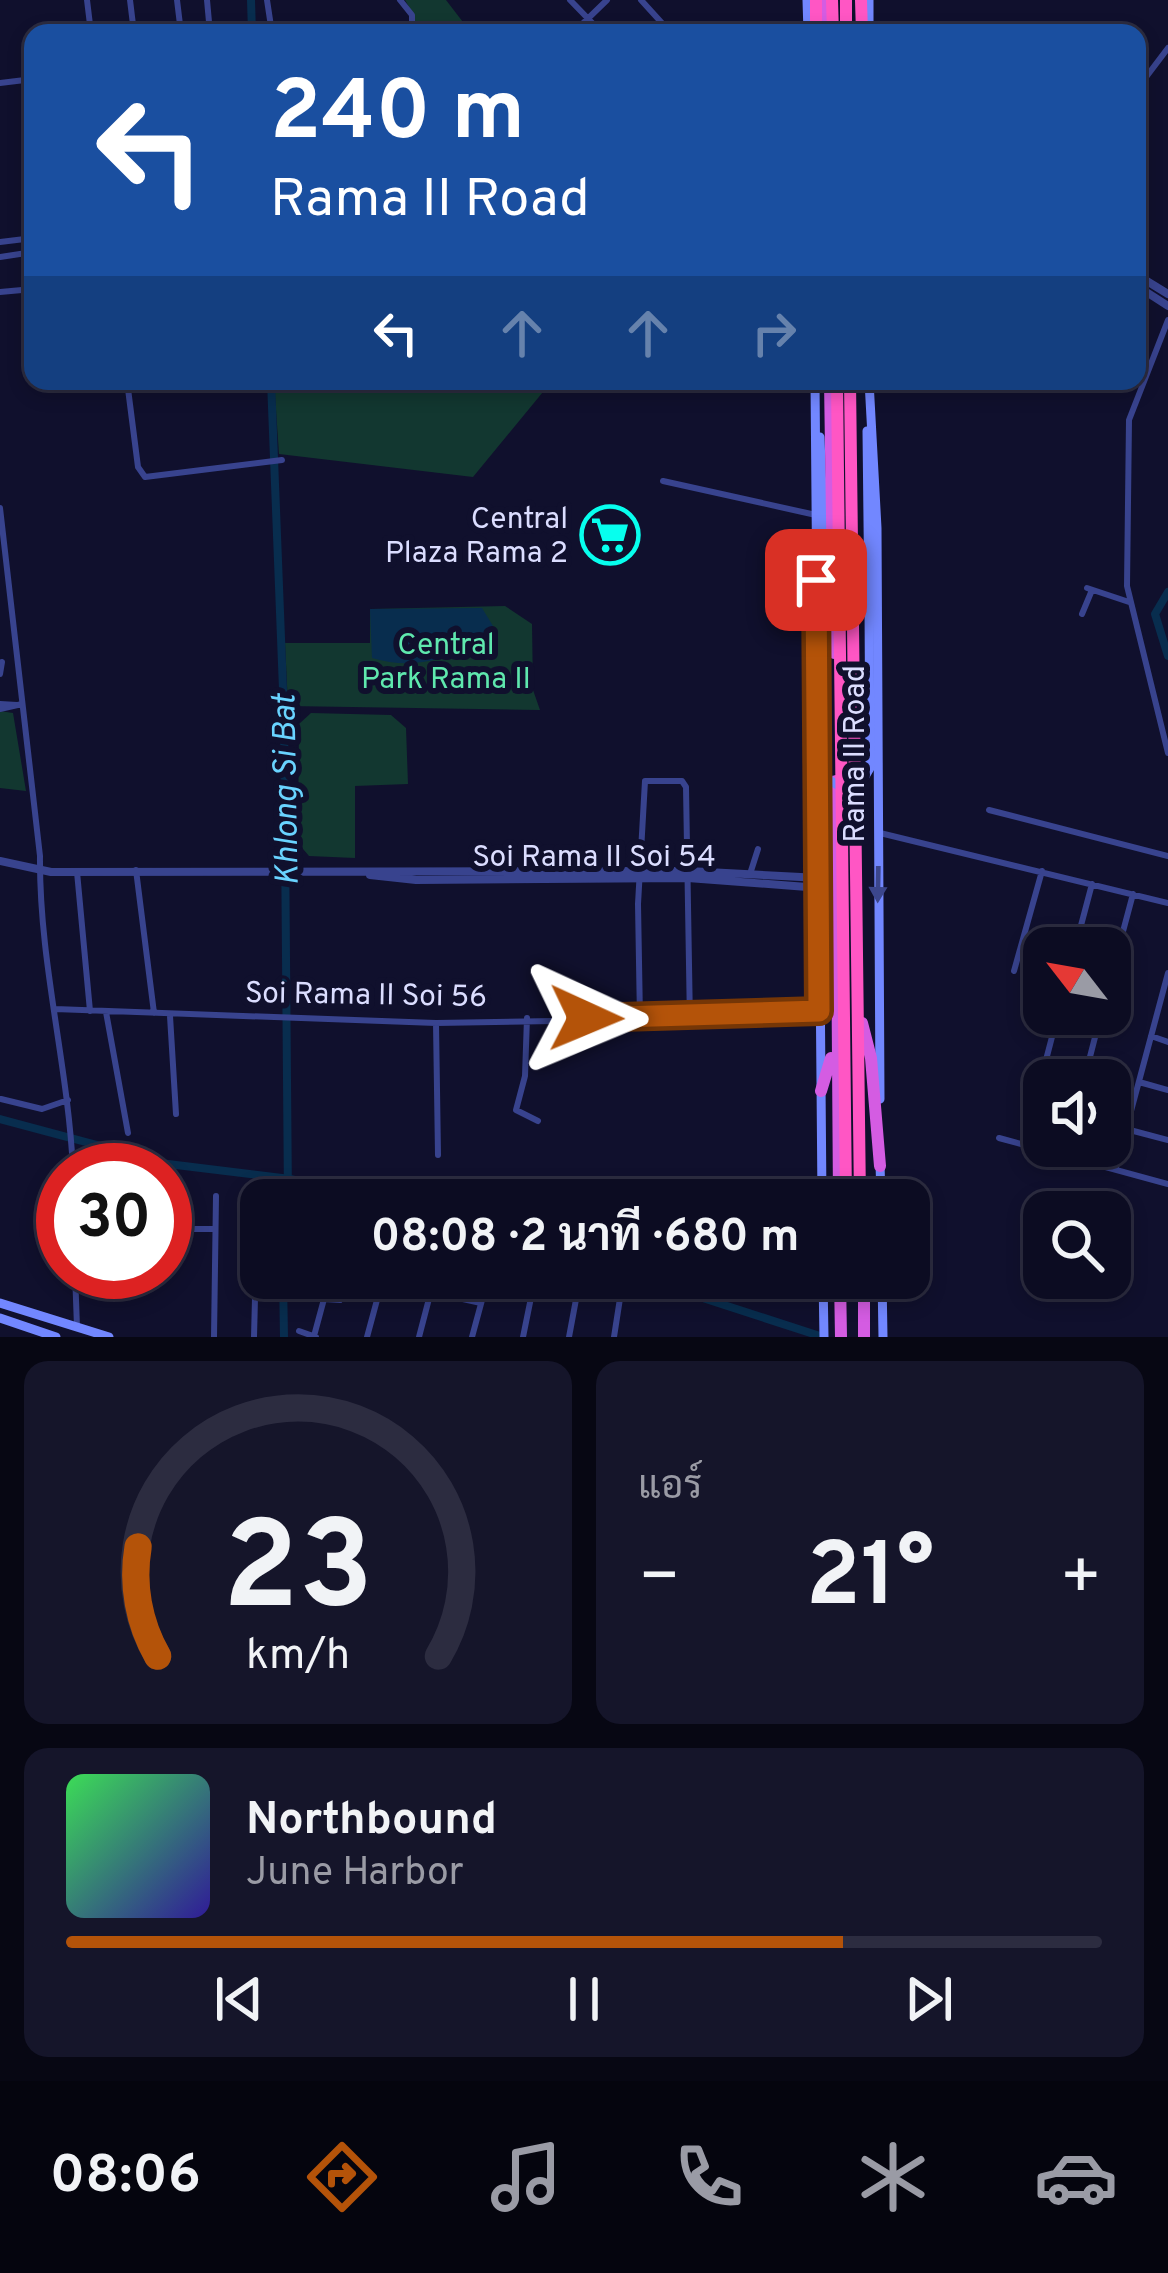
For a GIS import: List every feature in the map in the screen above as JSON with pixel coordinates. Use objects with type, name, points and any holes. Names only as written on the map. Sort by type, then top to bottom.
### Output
[{"type":"highway","name":"Rama II Road","points":[[834,390],[837,1028],[842,1179]]},
{"type":"highway","points":[[834,390],[843,1179]]},
{"type":"highway","name":"Rama II Road","points":[[852,390],[862,1179]]},
{"type":"highway","points":[[852,390],[862,1179]]},
{"type":"highway","points":[[862,1023],[869,1042],[880,1166]]},
{"type":"highway","points":[[821,1091],[837,1028]]},
{"type":"highway","points":[[840,1299],[841,1337]]},
{"type":"highway","points":[[864,1299],[864,1337]]},
{"type":"main road","name":"Rama II Road","points":[[815,390],[822,1179]]},
{"type":"main road","name":"Rama II Road","points":[[869,390],[877,528],[880,1179]]},
{"type":"main road","points":[[816,409],[823,458],[826,771],[830,781],[843,788],[860,785],[870,768],[869,390]]},
{"type":"main road","points":[[824,1299],[824,1337]]},
{"type":"main road","points":[[882,1299],[883,1337]]},
{"type":"main road","points":[[0,1303],[109,1337]]},
{"type":"main road","points":[[0,1318],[56,1337]]},
{"type":"street","points":[[570,0],[593,24]]},
{"type":"street","points":[[583,24],[607,0]]},
{"type":"street","points":[[641,0],[663,24]]},
{"type":"street","points":[[1146,77],[1168,48]]},
{"type":"street","points":[[1146,376],[1168,320]]},
{"type":"street","points":[[128,390],[138,467],[145,477],[282,460]]},
{"type":"street","points":[[1141,390],[1129,420],[1129,602],[1168,753]]},
{"type":"street","points":[[663,482],[816,515]]},
{"type":"street","points":[[0,508],[40,868],[40,912],[72,1143]]},
{"type":"street","points":[[1082,614],[1089,589],[1129,602]]},
{"type":"street","points":[[0,674],[2,662]]},
{"type":"street","points":[[0,706],[20,705]]},
{"type":"street","points":[[640,1019],[645,781],[677,780],[686,787],[690,1019]]},
{"type":"street","points":[[989,810],[1168,856]]},
{"type":"street","points":[[879,833],[1168,903]]},
{"type":"street","points":[[750,874],[758,849]]},
{"type":"street","name":"Soi Rama II Soi 54","points":[[0,861],[77,870],[302,869],[369,874],[383,880],[750,874],[820,883]]},
{"type":"street","points":[[77,870],[90,1011]]},
{"type":"street","points":[[136,870],[154,1013]]},
{"type":"street","points":[[1014,970],[1042,871]]},
{"type":"street","name":"Soi Rama II Soi 54","points":[[688,874],[820,883]]},
{"type":"street","points":[[1081,927],[1092,884]]},
{"type":"street","points":[[1124,927],[1133,894]]},
{"type":"street","points":[[1131,1112],[1168,976]]},
{"type":"street","name":"Soi Rama II Soi 56","points":[[55,1010],[436,1023],[819,1017]]},
{"type":"street","points":[[106,1012],[128,1133]]},
{"type":"street","points":[[170,1014],[176,1114]]},
{"type":"street","points":[[527,1018],[526,1070],[516,1110],[538,1121]]},
{"type":"street","points":[[436,1023],[438,1155]]},
{"type":"street","points":[[1151,1036],[1168,1042]]},
{"type":"street","points":[[1139,1082],[1168,1090]]},
{"type":"street","points":[[1,1099],[43,1109],[68,1100]]},
{"type":"street","points":[[1131,1131],[1168,1140]]},
{"type":"street","points":[[999,1138],[1023,1144]]},
{"type":"street","points":[[1113,1167],[1168,1184]]},
{"type":"street","points":[[214,1337],[216,1196]]},
{"type":"street","points":[[192,1229],[212,1229]]},
{"type":"street","points":[[76,1299],[77,1327]]},
{"type":"street","points":[[254,1337],[255,1299]]},
{"type":"street","points":[[299,1331],[315,1337],[324,1299],[340,1300]]},
{"type":"street","points":[[419,1337],[429,1299]]},
{"type":"street","points":[[464,1299],[481,1303]]},
{"type":"street","points":[[472,1337],[482,1299]]},
{"type":"street","points":[[523,1337],[531,1299]]},
{"type":"street","points":[[569,1337],[576,1299]]},
{"type":"street","points":[[614,1337],[620,1299]]},
{"type":"street","points":[[367,1337],[377,1300]]},
{"type":"green space","points":[[405,0],[446,0],[464,24],[415,24]]},
{"type":"green space","points":[[275,390],[545,390],[473,477],[279,454]]},
{"type":"green space","name":"Central Park Rama II","points":[[505,606],[532,624],[533,690],[540,710],[288,706],[285,643],[370,643],[370,609]]},
{"type":"green space","points":[[0,711],[13,713],[26,791],[0,788]]},
{"type":"green space","points":[[311,713],[391,715],[406,728],[408,784],[355,786],[355,858],[309,856],[298,843],[299,724]]},
{"type":"water","points":[[482,608],[493,626],[452,653],[406,663],[372,658],[370,609]]},
{"type":"waterway","name":"Khlong Si Bat","points":[[251,0],[252,24]]},
{"type":"waterway","name":"Khlong Si Bat","points":[[271,390],[284,715],[288,1179]]},
{"type":"waterway","points":[[1168,592],[1155,614],[1168,656]]},
{"type":"waterway","points":[[0,1119],[168,1164],[290,1179]]},
{"type":"waterway","name":"Khlong Si Bat","points":[[283,1299],[284,1337]]},
{"type":"waterway","points":[[706,1299],[823,1337]]},
{"type":"place","name":"Central Plaza Rama 2","points":[[610,535]]},
{"type":"route","points":[[586,1018],[677,1019],[819,1011],[816,580]]}]
